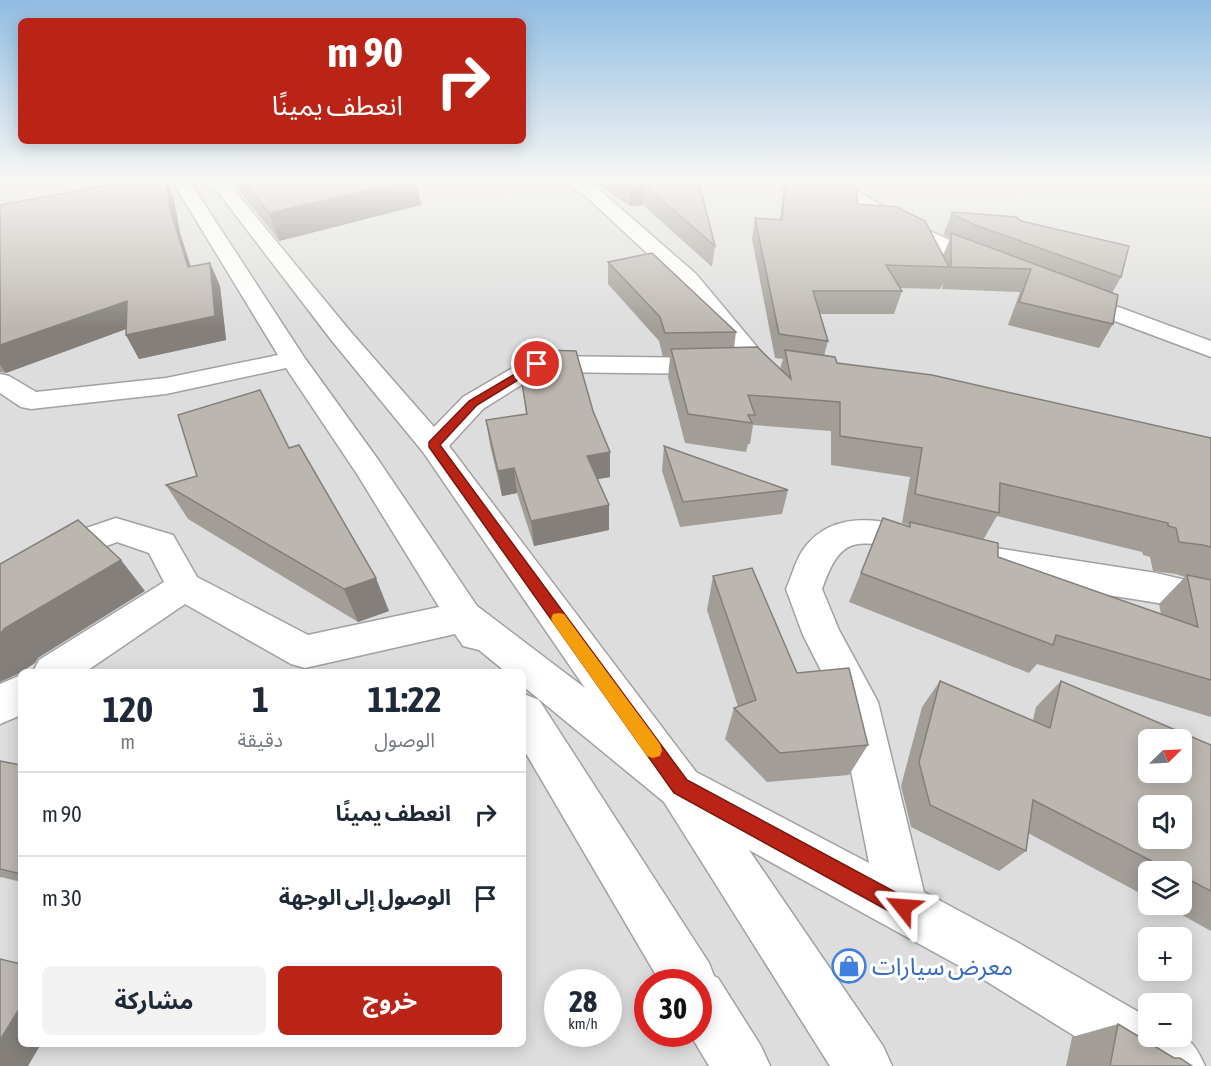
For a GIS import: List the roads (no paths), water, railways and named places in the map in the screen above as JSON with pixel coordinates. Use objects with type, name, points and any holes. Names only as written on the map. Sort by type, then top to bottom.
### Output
[{"type":"street","points":[[211,229],[293,359],[368,468],[465,617],[496,669]]},
{"type":"street","points":[[256,229],[341,336],[433,445],[680,787],[862,1066]]},
{"type":"street","points":[[433,445],[473,403],[537,364],[771,367],[688,279],[632,229]]},
{"type":"street","points":[[912,229],[949,248],[1004,271]]},
{"type":"street","points":[[1048,288],[1211,350]]},
{"type":"street","points":[[0,382],[31,400],[166,386],[293,359]]},
{"type":"street","points":[[0,588],[57,551],[116,530],[161,544],[184,586],[305,652],[465,617]]},
{"type":"street","points":[[903,907],[858,702],[822,635],[804,589],[817,556],[838,535],[875,531],[1024,568],[1175,590],[1211,600]]},
{"type":"street","points":[[58,669],[184,586]]},
{"type":"street","points":[[465,617],[680,787],[999,960],[1176,1066]]},
{"type":"street","points":[[0,706],[18,695]]},
{"type":"street","points":[[526,716],[682,969]]},
{"type":"street","points":[[712,1018],[741,1066]]},
{"type":"place","name":"معرض سيارات","points":[[849,966]]}]
